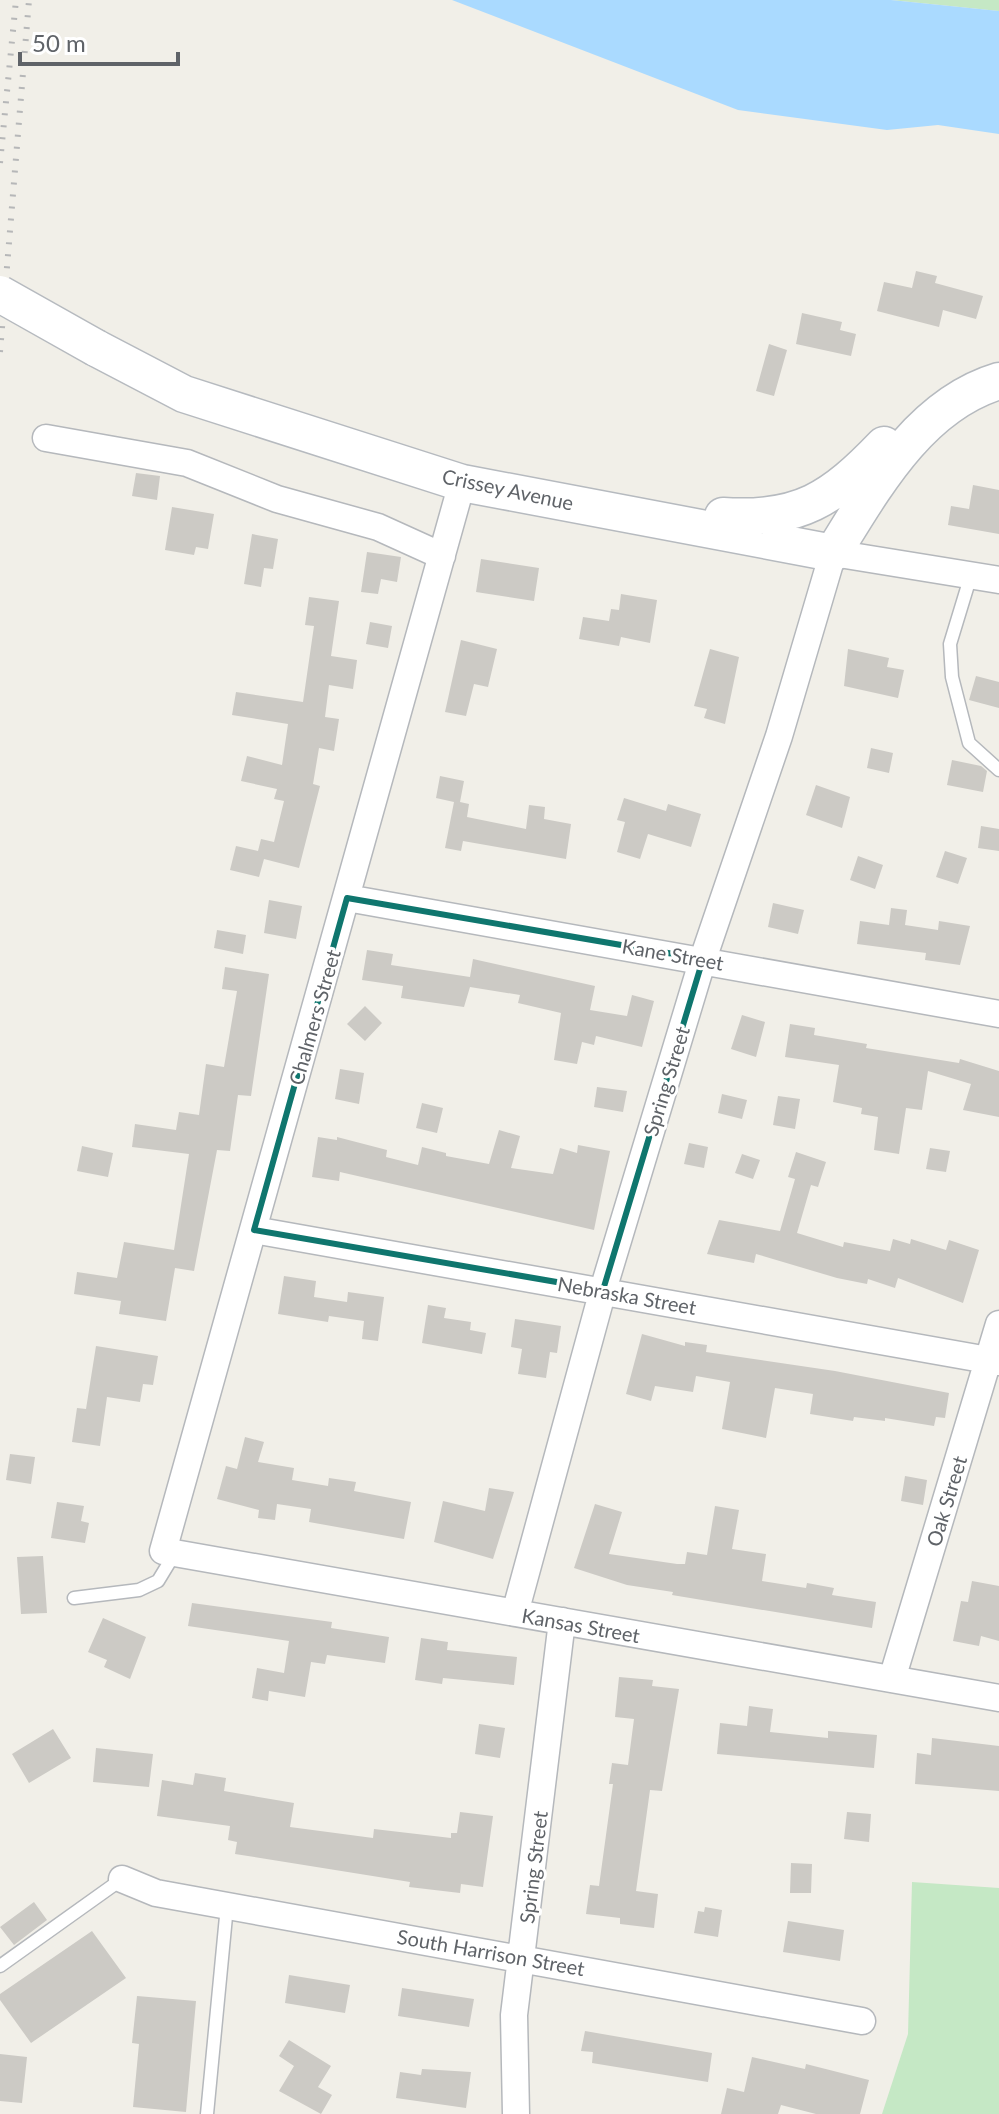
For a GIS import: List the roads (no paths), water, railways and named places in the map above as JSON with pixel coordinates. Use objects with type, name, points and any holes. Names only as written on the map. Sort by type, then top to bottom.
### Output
[{"type":"main road","name":"Crissey Avenue","points":[[0,294],[184,394],[462,483],[833,553]]},
{"type":"main road","points":[[598,508],[734,516],[792,512],[814,505],[838,490],[898,431],[925,414],[999,381]]},
{"type":"main road","points":[[833,553],[893,458],[956,402]]},
{"type":"street","points":[[46,438],[187,463],[277,499],[378,527],[442,556]]},
{"type":"street","name":"Chalmers Street","points":[[169,1552],[254,1230],[462,483]]},
{"type":"street","name":"Crissey Avenue","points":[[833,553],[999,580]]},
{"type":"street","name":"Spring Street","points":[[515,1613],[603,1290],[703,959],[779,736],[833,553]]},
{"type":"street","name":"Kane Street","points":[[347,898],[999,1014]]},
{"type":"street","name":"Nebraska Street","points":[[254,1230],[994,1361]]},
{"type":"street","name":"Oak Street","points":[[892,1679],[994,1361],[999,1324]]},
{"type":"street","name":"Kansas Street","points":[[169,1552],[999,1698]]},
{"type":"street","name":"Spring Street","points":[[516,2114],[514,2015],[562,1621]]},
{"type":"street","name":"South Harrison Street","points":[[122,1879],[156,1893],[862,2021]]},
{"type":"lane","points":[[971,575],[950,644],[952,677],[969,743],[999,770]]},
{"type":"lane","points":[[74,1598],[139,1590],[158,1581],[169,1552]]},
{"type":"lane","points":[[0,1966],[122,1879]]},
{"type":"lane","points":[[207,2114],[227,1906]]},
{"type":"water","points":[[452,0],[891,0],[999,11],[999,134],[938,125],[887,130],[738,110]]},
{"type":"railway","points":[[0,163],[16,0]]},
{"type":"railway","points":[[0,352],[29,0]]}]
